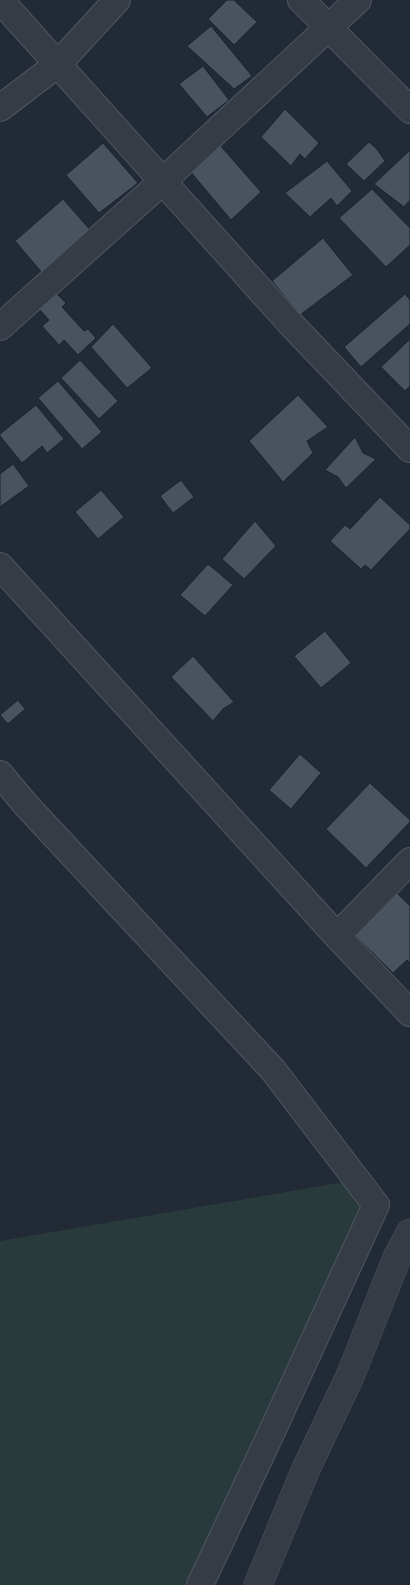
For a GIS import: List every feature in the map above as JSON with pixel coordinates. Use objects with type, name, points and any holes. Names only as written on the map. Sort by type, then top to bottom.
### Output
[{"type":"street","points":[[0,0],[289,322],[409,447]]},
{"type":"street","points":[[0,108],[58,64],[117,0]]},
{"type":"street","points":[[301,0],[410,110]]},
{"type":"street","points":[[0,327],[163,182],[358,0]]},
{"type":"street","points":[[0,566],[337,936],[410,1013]]},
{"type":"street","points":[[0,774],[26,805],[273,1070],[376,1205],[200,1585]]},
{"type":"street","points":[[337,936],[410,861]]},
{"type":"street","points":[[258,1585],[305,1471],[351,1374],[396,1260],[410,1233]]},
{"type":"shaded area","points":[[356,1180],[376,1205],[203,1585],[0,1585],[0,1241]]},
{"type":"building","points":[[227,0],[234,0],[257,22],[234,45],[208,19]]},
{"type":"building","points":[[211,26],[252,76],[234,89],[187,46]]},
{"type":"building","points":[[203,66],[229,100],[207,117],[179,84]]},
{"type":"building","points":[[285,109],[319,143],[305,159],[300,154],[291,166],[261,137]]},
{"type":"building","points":[[369,142],[385,161],[364,181],[346,164]]},
{"type":"building","points":[[103,143],[138,183],[99,213],[66,175]]},
{"type":"building","points":[[219,144],[261,192],[231,220],[189,170]]},
{"type":"building","points":[[410,150],[410,200],[404,207],[374,184]]},
{"type":"building","points":[[327,161],[352,191],[337,206],[331,198],[310,217],[285,193]]},
{"type":"building","points":[[372,189],[410,228],[410,245],[386,267],[339,218]]},
{"type":"building","points":[[63,199],[92,232],[44,275],[15,241]]},
{"type":"building","points":[[323,238],[353,275],[300,315],[272,281]]},
{"type":"building","points":[[56,293],[66,303],[62,307],[84,331],[88,329],[96,338],[78,355],[64,340],[59,345],[42,326],[49,320],[39,309]]},
{"type":"building","points":[[405,294],[410,300],[410,324],[361,367],[344,347]]},
{"type":"building","points":[[113,324],[152,368],[127,388],[91,347]]},
{"type":"building","points":[[410,339],[410,386],[405,391],[381,367]]},
{"type":"building","points":[[80,360],[118,401],[99,419],[61,378]]},
{"type":"building","points":[[58,381],[102,432],[82,449],[38,398]]},
{"type":"building","points":[[298,395],[328,427],[307,441],[313,453],[283,482],[249,441]]},
{"type":"building","points":[[36,405],[64,439],[47,453],[42,446],[22,463],[0,434]]},
{"type":"building","points":[[355,437],[363,453],[376,459],[346,488],[338,477],[325,470]]},
{"type":"building","points":[[13,464],[29,486],[0,507],[0,474]]},
{"type":"building","points":[[181,480],[194,497],[173,513],[160,496]]},
{"type":"building","points":[[101,490],[124,517],[98,539],[75,512]]},
{"type":"building","points":[[380,497],[410,525],[410,529],[371,570],[365,565],[361,569],[330,541],[345,525],[350,529]]},
{"type":"building","points":[[255,521],[276,546],[244,579],[222,559]]},
{"type":"building","points":[[208,564],[233,585],[205,616],[180,595]]},
{"type":"building","points":[[325,631],[351,663],[321,688],[294,656]]},
{"type":"building","points":[[193,656],[234,702],[223,709],[213,721],[171,677]]},
{"type":"building","points":[[18,700],[25,709],[8,724],[0,715]]},
{"type":"building","points":[[300,754],[321,773],[291,809],[269,790]]},
{"type":"building","points":[[370,783],[410,822],[366,868],[326,829]]},
{"type":"building","points":[[395,891],[410,906],[410,963],[407,960],[393,973],[354,934]]}]
